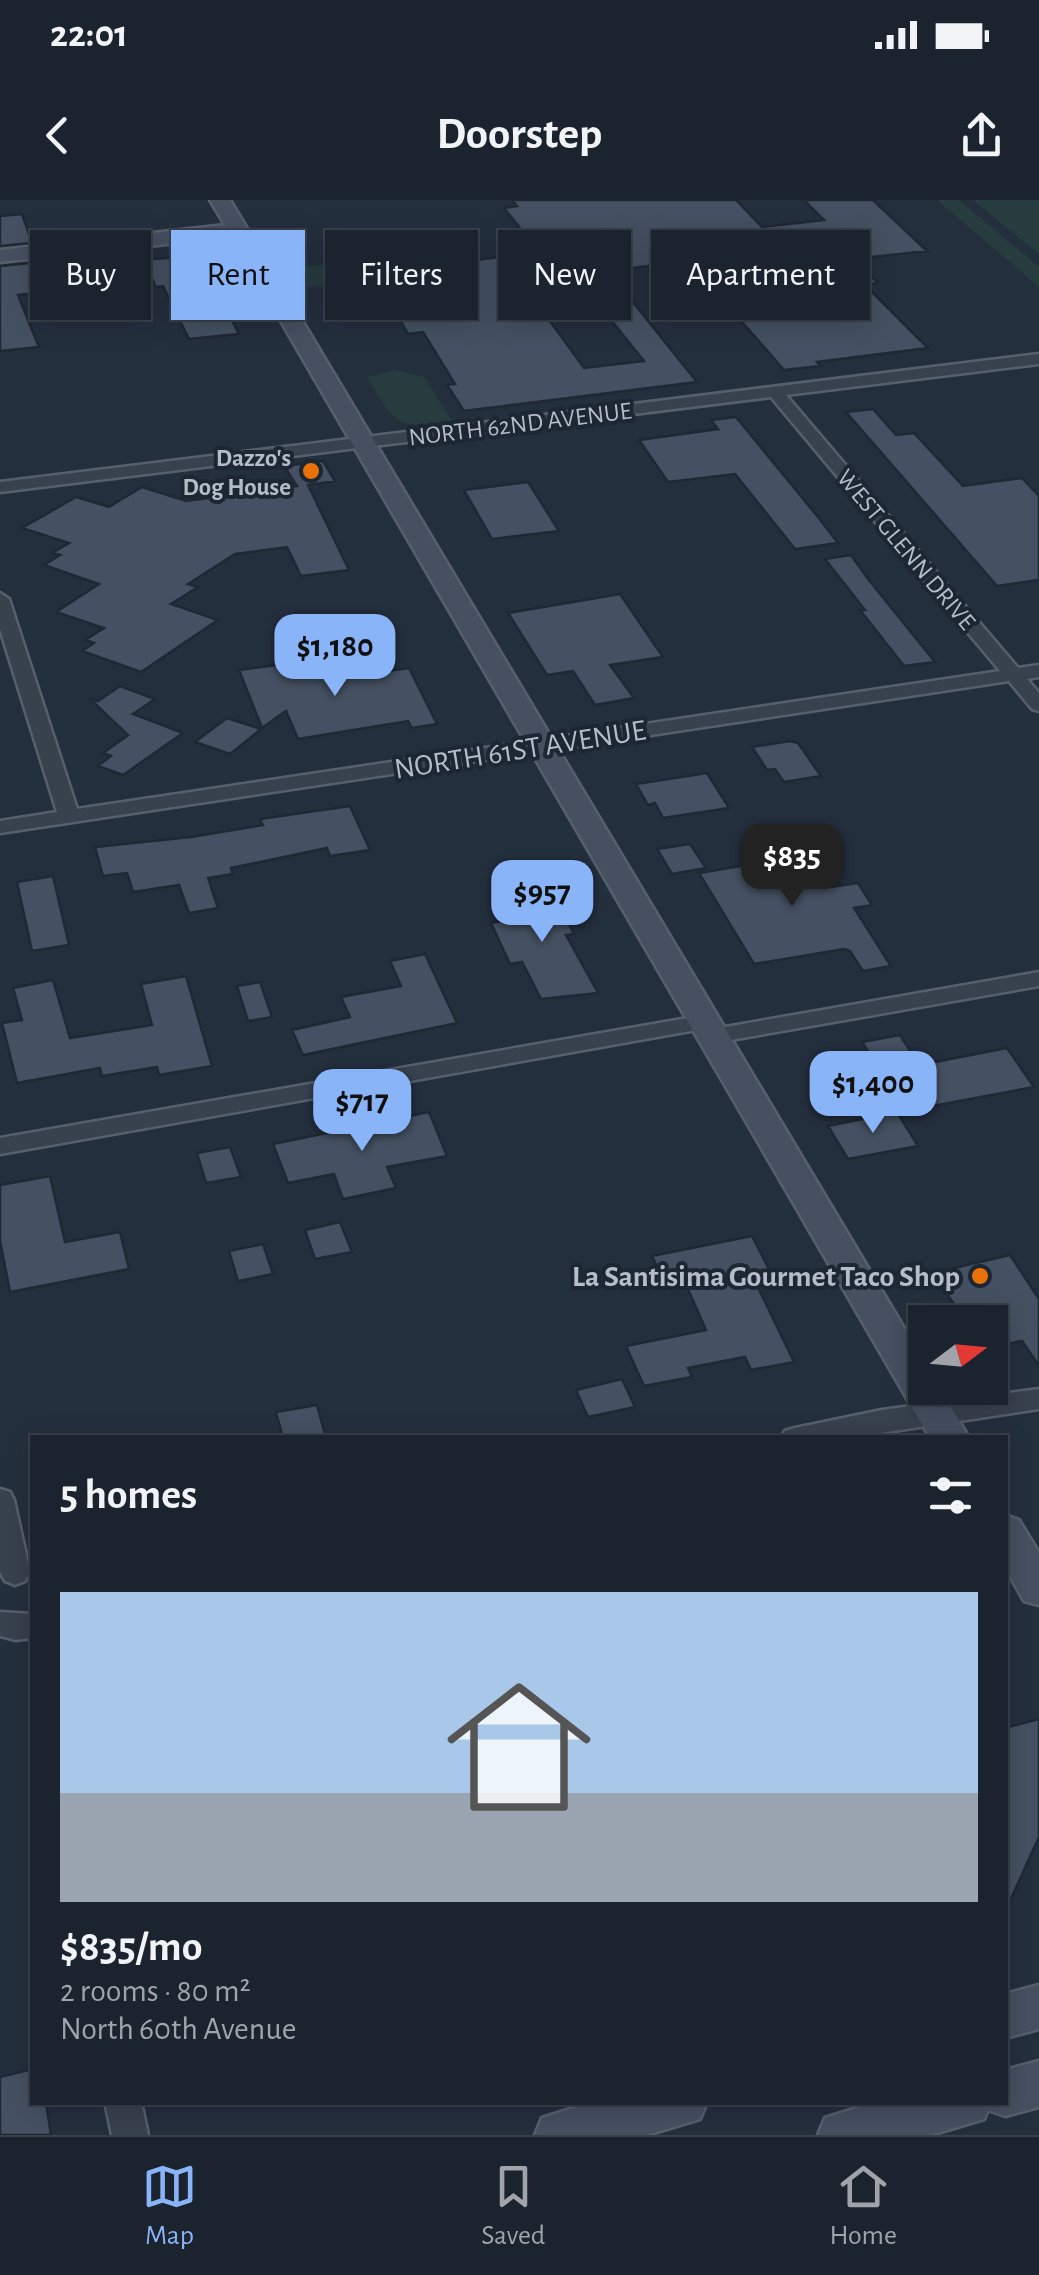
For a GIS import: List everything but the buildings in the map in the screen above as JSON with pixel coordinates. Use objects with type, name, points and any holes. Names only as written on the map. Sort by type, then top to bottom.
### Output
[{"type":"main road","points":[[220,200],[238,230]]},
{"type":"main road","points":[[0,256],[171,237]]},
{"type":"main road","points":[[291,320],[942,1426]]},
{"type":"main road","points":[[1008,1537],[1039,1589]]},
{"type":"main road","points":[[1008,2015],[1039,2007]]},
{"type":"main road","points":[[1008,2095],[1039,2084]]},
{"type":"main road","points":[[1008,2096],[1039,2094]]},
{"type":"main road","points":[[560,2135],[671,2105]]},
{"type":"main road","points":[[843,2135],[961,2105]]},
{"type":"street","name":"NORTH 62ND AVENUE","points":[[0,487],[1039,359]]},
{"type":"street","name":"WEST GLENN DRIVE","points":[[775,392],[1039,705]]},
{"type":"street","points":[[0,598],[68,817]]},
{"type":"street","name":"NORTH 61ST AVENUE","points":[[0,827],[1039,671]]},
{"type":"street","points":[[0,1146],[1039,979]]},
{"type":"street","points":[[810,1435],[882,1420],[942,1426],[1039,1399]]},
{"type":"street","points":[[0,1500],[16,1575]]},
{"type":"street","points":[[124,2105],[130,2135]]},
{"type":"green space","points":[[937,200],[959,200],[1039,267],[1039,287]]},
{"type":"green space","points":[[973,200],[1039,200],[1039,254]]},
{"type":"green space","points":[[325,264],[325,285],[309,287],[305,266]]},
{"type":"green space","points":[[394,370],[424,377],[451,419],[457,420],[410,424],[393,416],[367,377]]},
{"type":"place","name":"Dazzo's Dog House","points":[[311,471]]},
{"type":"place","name":"La Santisima Gourmet Taco Shop","points":[[980,1276]]}]
